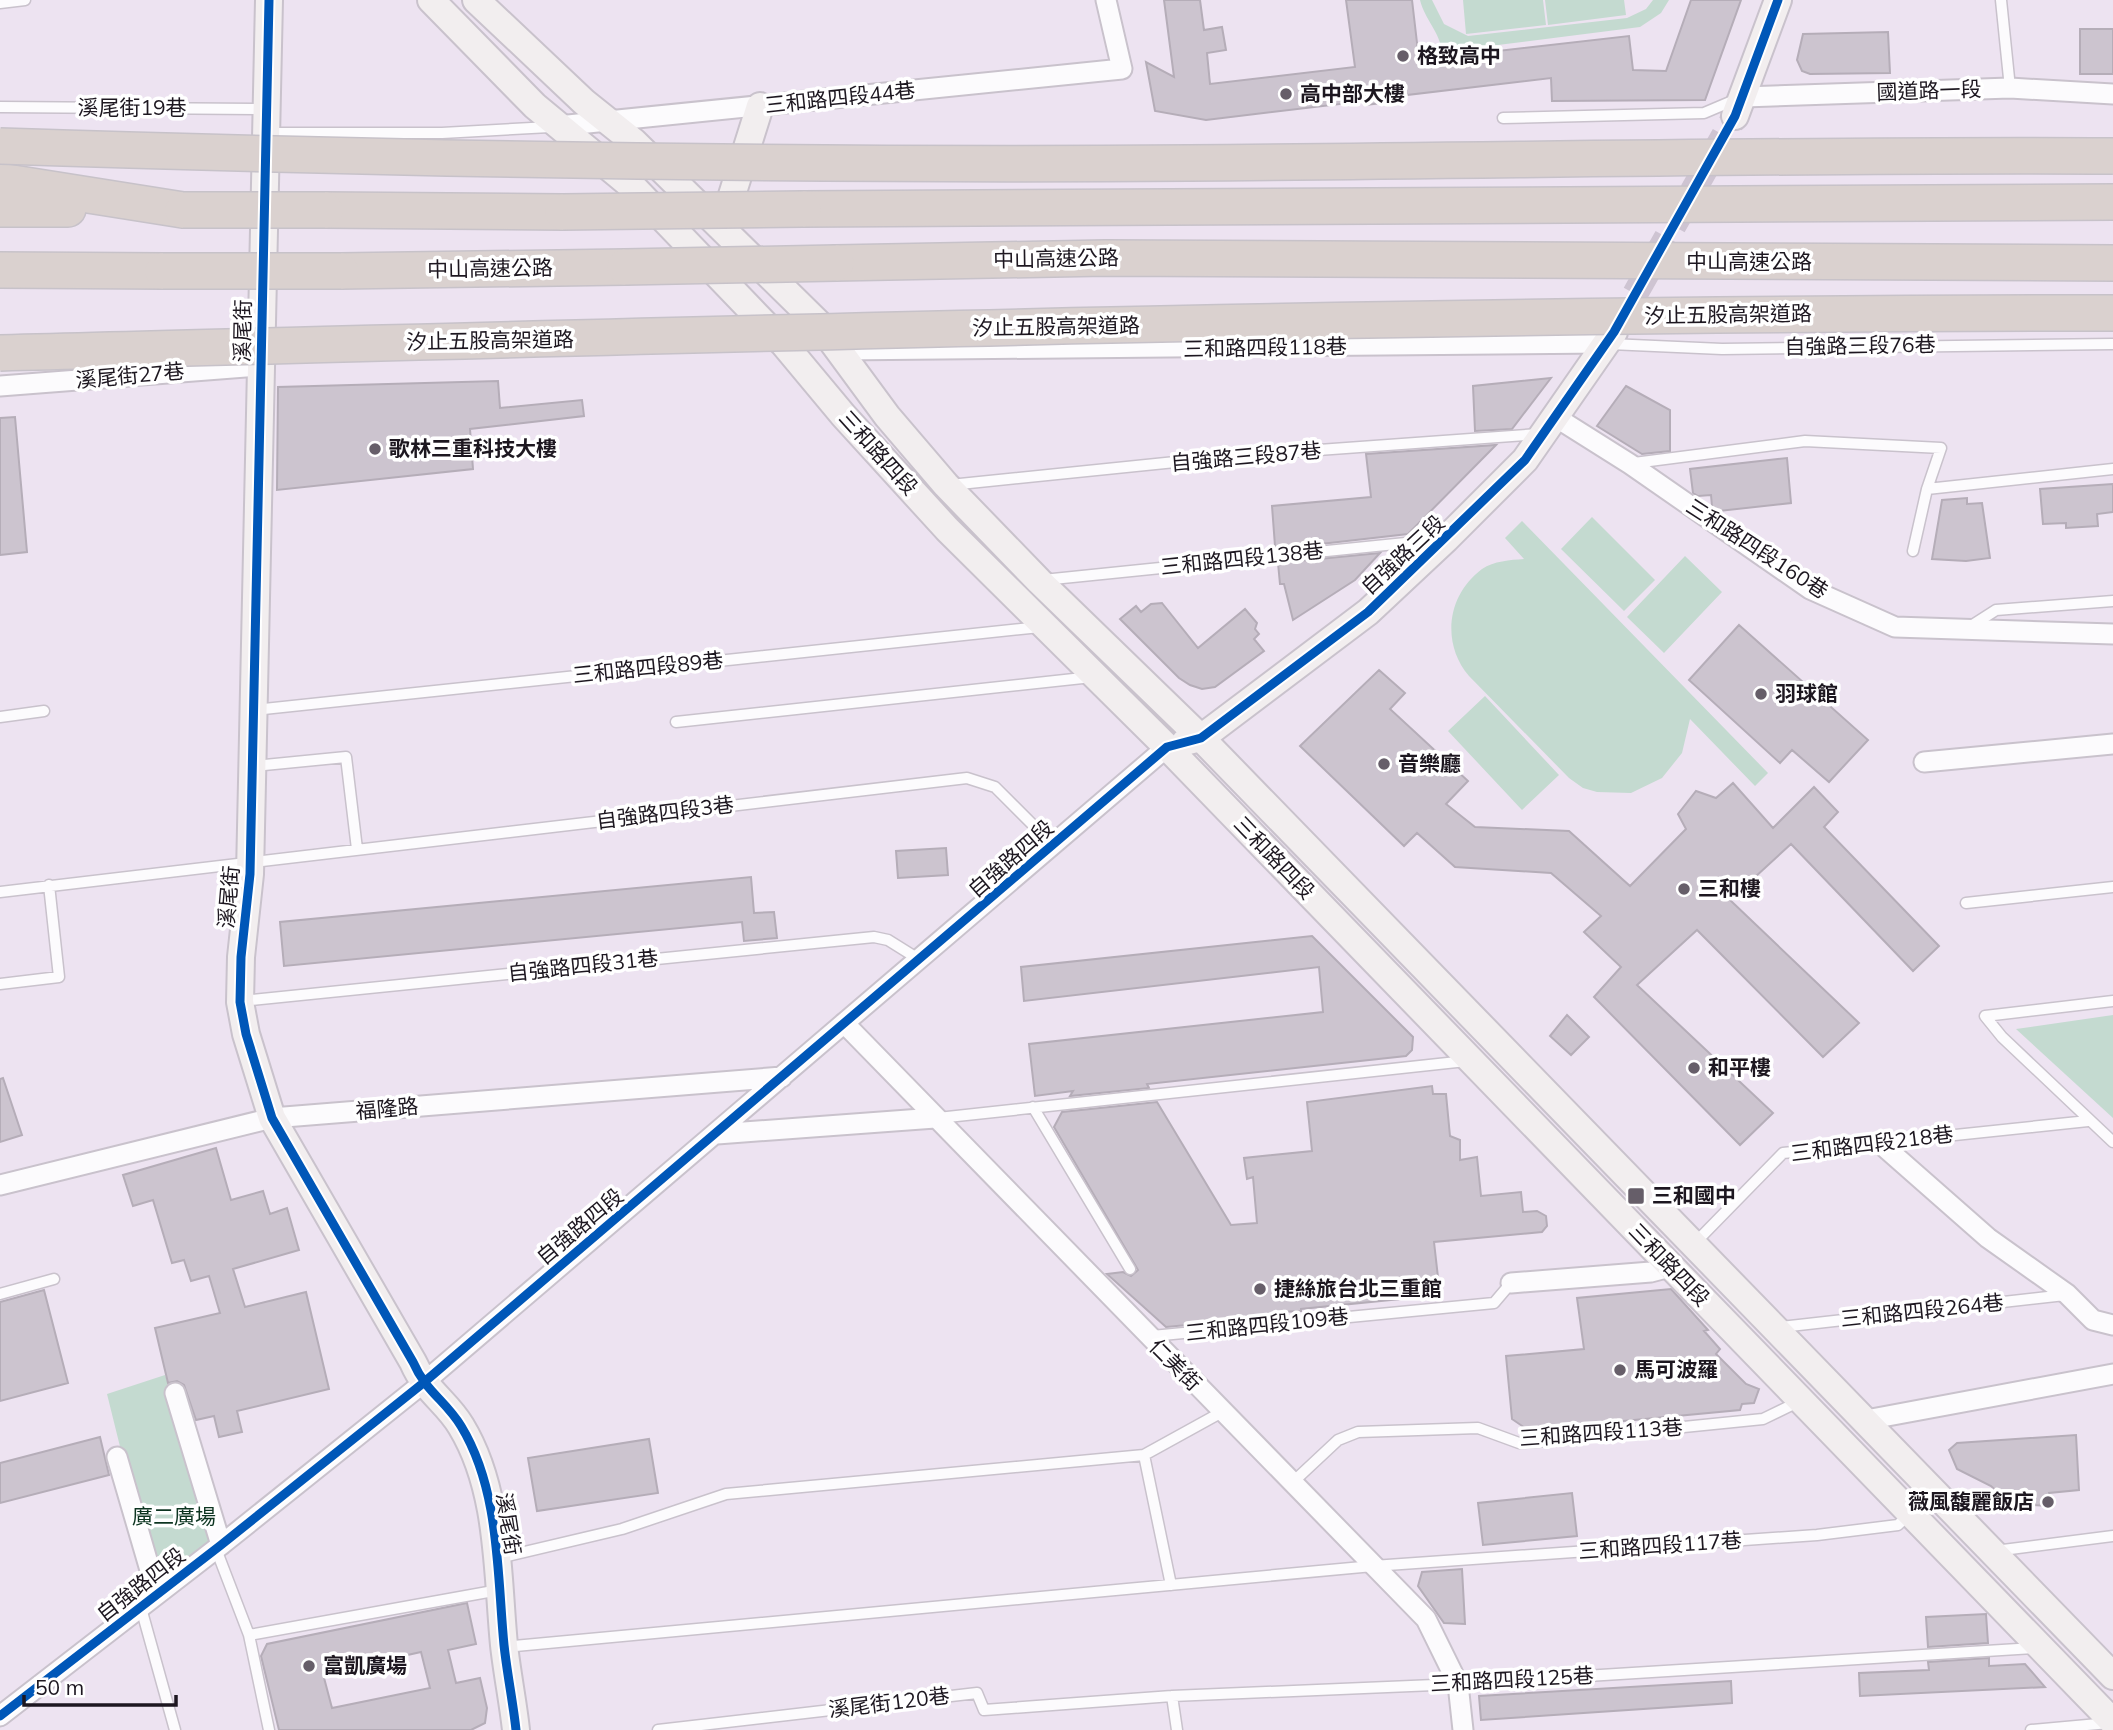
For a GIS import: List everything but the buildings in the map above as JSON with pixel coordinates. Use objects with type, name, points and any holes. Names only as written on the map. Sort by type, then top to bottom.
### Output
[{"type":"highway","points":[[0,146],[723,163],[1187,163],[1943,155],[2113,156]]},
{"type":"highway","points":[[0,181],[183,210]]},
{"type":"highway","points":[[0,209],[564,212],[2113,202]]},
{"type":"highway","name":"中山高速公路","points":[[0,270],[341,271],[1105,258],[2113,263]]},
{"type":"highway","name":"汐止五股高架道路","points":[[0,353],[1201,323],[1875,313],[2113,313]]},
{"type":"main road","name":"溪尾街","points":[[269,0],[251,710],[250,861],[240,1002],[246,1034],[272,1118],[413,1362],[422,1384],[461,1425],[484,1482],[496,1558],[504,1647],[516,1730]]},
{"type":"main road","name":"三和路四段","points":[[431,0],[558,126],[634,188],[783,343],[843,415],[947,529],[1167,747],[2113,1722]]},
{"type":"main road","name":"三和路四段","points":[[476,0],[606,122],[634,142],[820,326],[887,416],[946,485],[1039,581],[1201,738],[1777,1327],[2113,1676]]},
{"type":"main road","points":[[1740,106],[1778,0]]},
{"type":"main road","points":[[722,229],[760,106]]},
{"type":"main road","name":"自強路三段","points":[[1167,747],[1201,738],[1368,612],[1525,460],[1610,337]]},
{"type":"street","name":"三和路四段44巷","points":[[558,126],[1122,69],[1106,0]]},
{"type":"street","name":"國道路一段","points":[[1740,106],[2010,88],[2113,93]]},
{"type":"street","name":"三和路四段118巷","points":[[839,350],[1610,337]]},
{"type":"street","name":"溪尾街27巷","points":[[0,386],[260,366]]},
{"type":"street","name":"三和路四段160巷","points":[[1551,425],[1630,464],[1810,589],[1895,627],[2108,634]]},
{"type":"street","points":[[1924,762],[2113,744]]},
{"type":"street","name":"自強路四段","points":[[0,1716],[219,1547],[422,1384],[1167,747]]},
{"type":"street","name":"仁美街","points":[[844,1023],[1426,1619],[1458,1684],[1463,1730]]},
{"type":"street","name":"福隆路","points":[[0,1185],[272,1118],[782,1077]]},
{"type":"street","points":[[717,1134],[935,1118]]},
{"type":"street","points":[[1880,1143],[1988,1238],[2067,1294],[2092,1320],[2113,1325]]},
{"type":"street","name":"三和路四段109巷","points":[[1511,1283],[1651,1272],[1670,1267]]},
{"type":"street","points":[[1866,1420],[2113,1374]]},
{"type":"street","points":[[175,1393],[219,1547]]},
{"type":"street","points":[[117,1457],[157,1594]]},
{"type":"lane","points":[[0,3],[25,0]]},
{"type":"lane","points":[[2001,0],[2010,88]]},
{"type":"lane","points":[[1503,118],[1704,113],[1740,106]]},
{"type":"lane","name":"溪尾街19巷","points":[[0,107],[443,133],[558,126]]},
{"type":"lane","name":"自強路三段76巷","points":[[1610,337],[1722,349],[2113,344]]},
{"type":"lane","name":"自強路三段87巷","points":[[946,485],[1551,425]]},
{"type":"lane","points":[[1630,464],[1805,441],[1941,448],[1927,489],[1913,551]]},
{"type":"lane","points":[[1927,489],[2113,469]]},
{"type":"lane","name":"三和路四段138巷","points":[[1039,581],[1446,539]]},
{"type":"lane","points":[[1967,629],[1996,610],[2113,601]]},
{"type":"lane","name":"三和路四段89巷","points":[[251,710],[1044,627]]},
{"type":"lane","points":[[676,722],[1096,677]]},
{"type":"lane","points":[[0,717],[44,711]]},
{"type":"lane","points":[[252,766],[346,757],[357,849]]},
{"type":"lane","name":"自強路四段3巷","points":[[0,892],[967,778],[995,787],[1054,846]]},
{"type":"lane","points":[[0,984],[59,976],[49,886]]},
{"type":"lane","points":[[1966,903],[2113,887]]},
{"type":"lane","name":"自強路四段31巷","points":[[240,1002],[874,937],[888,940],[920,960]]},
{"type":"lane","points":[[2113,1001],[1985,1016],[2002,1037],[2113,1142]]},
{"type":"lane","points":[[935,1118],[1470,1060]]},
{"type":"lane","points":[[1033,1107],[1130,1269]]},
{"type":"lane","name":"三和路四段218巷","points":[[1694,1244],[1783,1153],[2088,1121]]},
{"type":"lane","points":[[0,1294],[54,1279]]},
{"type":"lane","name":"三和路四段109巷","points":[[1148,1337],[1494,1303],[1511,1283]]},
{"type":"lane","name":"三和路四段264巷","points":[[1777,1327],[2067,1294]]},
{"type":"lane","name":"三和路四段113巷","points":[[1292,1483],[1338,1440],[1358,1433],[1478,1428],[1519,1443],[1535,1443],[1763,1419],[1801,1401]]},
{"type":"lane","points":[[496,1558],[622,1529],[726,1494],[1144,1455],[1222,1412]]},
{"type":"lane","points":[[1144,1455],[1171,1585]]},
{"type":"lane","name":"三和路四段117巷","points":[[504,1647],[1373,1566],[1817,1535],[1898,1525],[1932,1490]]},
{"type":"lane","points":[[1992,1551],[2113,1536]]},
{"type":"lane","points":[[219,1547],[249,1634],[269,1730]]},
{"type":"lane","points":[[249,1634],[499,1590]]},
{"type":"lane","points":[[141,1607],[176,1730]]},
{"type":"lane","name":"三和路四段125巷","points":[[984,1710],[1172,1696],[1458,1684],[1983,1653],[2040,1647]]},
{"type":"lane","name":"溪尾街120巷","points":[[658,1730],[977,1693],[984,1710]]},
{"type":"lane","points":[[1172,1696],[1177,1730]]},
{"type":"lane","points":[[2031,1730],[2113,1722]]},
{"type":"green space","points":[[1420,0],[1432,0],[1444,24],[1468,36],[1627,18],[1646,9],[1653,0],[1669,0],[1661,13],[1640,27],[1442,52]]},
{"type":"green space","points":[[1463,0],[1543,0],[1546,25],[1466,34]]},
{"type":"green space","points":[[1545,0],[1624,0],[1626,15],[1548,25]]},
{"type":"green space","points":[[1592,517],[1655,580],[1624,611],[1561,549]]},
{"type":"green space","points":[[1522,521],[1768,773],[1755,786],[1690,719],[1682,753],[1662,778],[1631,793],[1597,792],[1583,788],[1569,778],[1469,676],[1454,649],[1452,620],[1455,606],[1461,592],[1482,569],[1508,560],[1524,559],[1505,538]]},
{"type":"green space","points":[[1685,556],[1722,592],[1664,653],[1627,617]]},
{"type":"green space","points":[[1485,696],[1559,775],[1522,810],[1448,731]]},
{"type":"green space","points":[[2113,1015],[2113,1118],[2016,1029]]},
{"type":"green space","name":"廣二廣場","points":[[165,1375],[219,1536],[154,1584],[107,1394]]},
{"type":"tunnel","points":[[1616,328],[1735,116]]},
{"type":"cycle path","points":[[269,0],[250,874],[241,957],[240,1002],[246,1034],[272,1118],[418,1372],[455,1417],[474,1451],[490,1504],[498,1561],[504,1645],[516,1730]]},
{"type":"cycle path","points":[[0,1716],[221,1545],[422,1384],[1167,747],[1201,738],[1368,612],[1525,460],[1614,332],[1735,116],[1778,0]]},
{"type":"place","name":"格致高中","points":[[1403,56]]},
{"type":"place","name":"高中部大樓","points":[[1286,94]]},
{"type":"place","name":"歌林三重科技大樓","points":[[375,449]]},
{"type":"place","name":"羽球館","points":[[1761,694]]},
{"type":"place","name":"音樂廳","points":[[1384,764]]},
{"type":"place","name":"三和樓","points":[[1684,889]]},
{"type":"place","name":"和平樓","points":[[1694,1068]]},
{"type":"place","name":"三和國中","points":[[1636,1196]]},
{"type":"place","name":"捷絲旅台北三重館","points":[[1260,1289]]},
{"type":"place","name":"馬可波羅","points":[[1620,1370]]},
{"type":"place","name":"薇風馥麗飯店","points":[[2048,1502]]},
{"type":"place","name":"富凱廣場","points":[[309,1666]]}]
